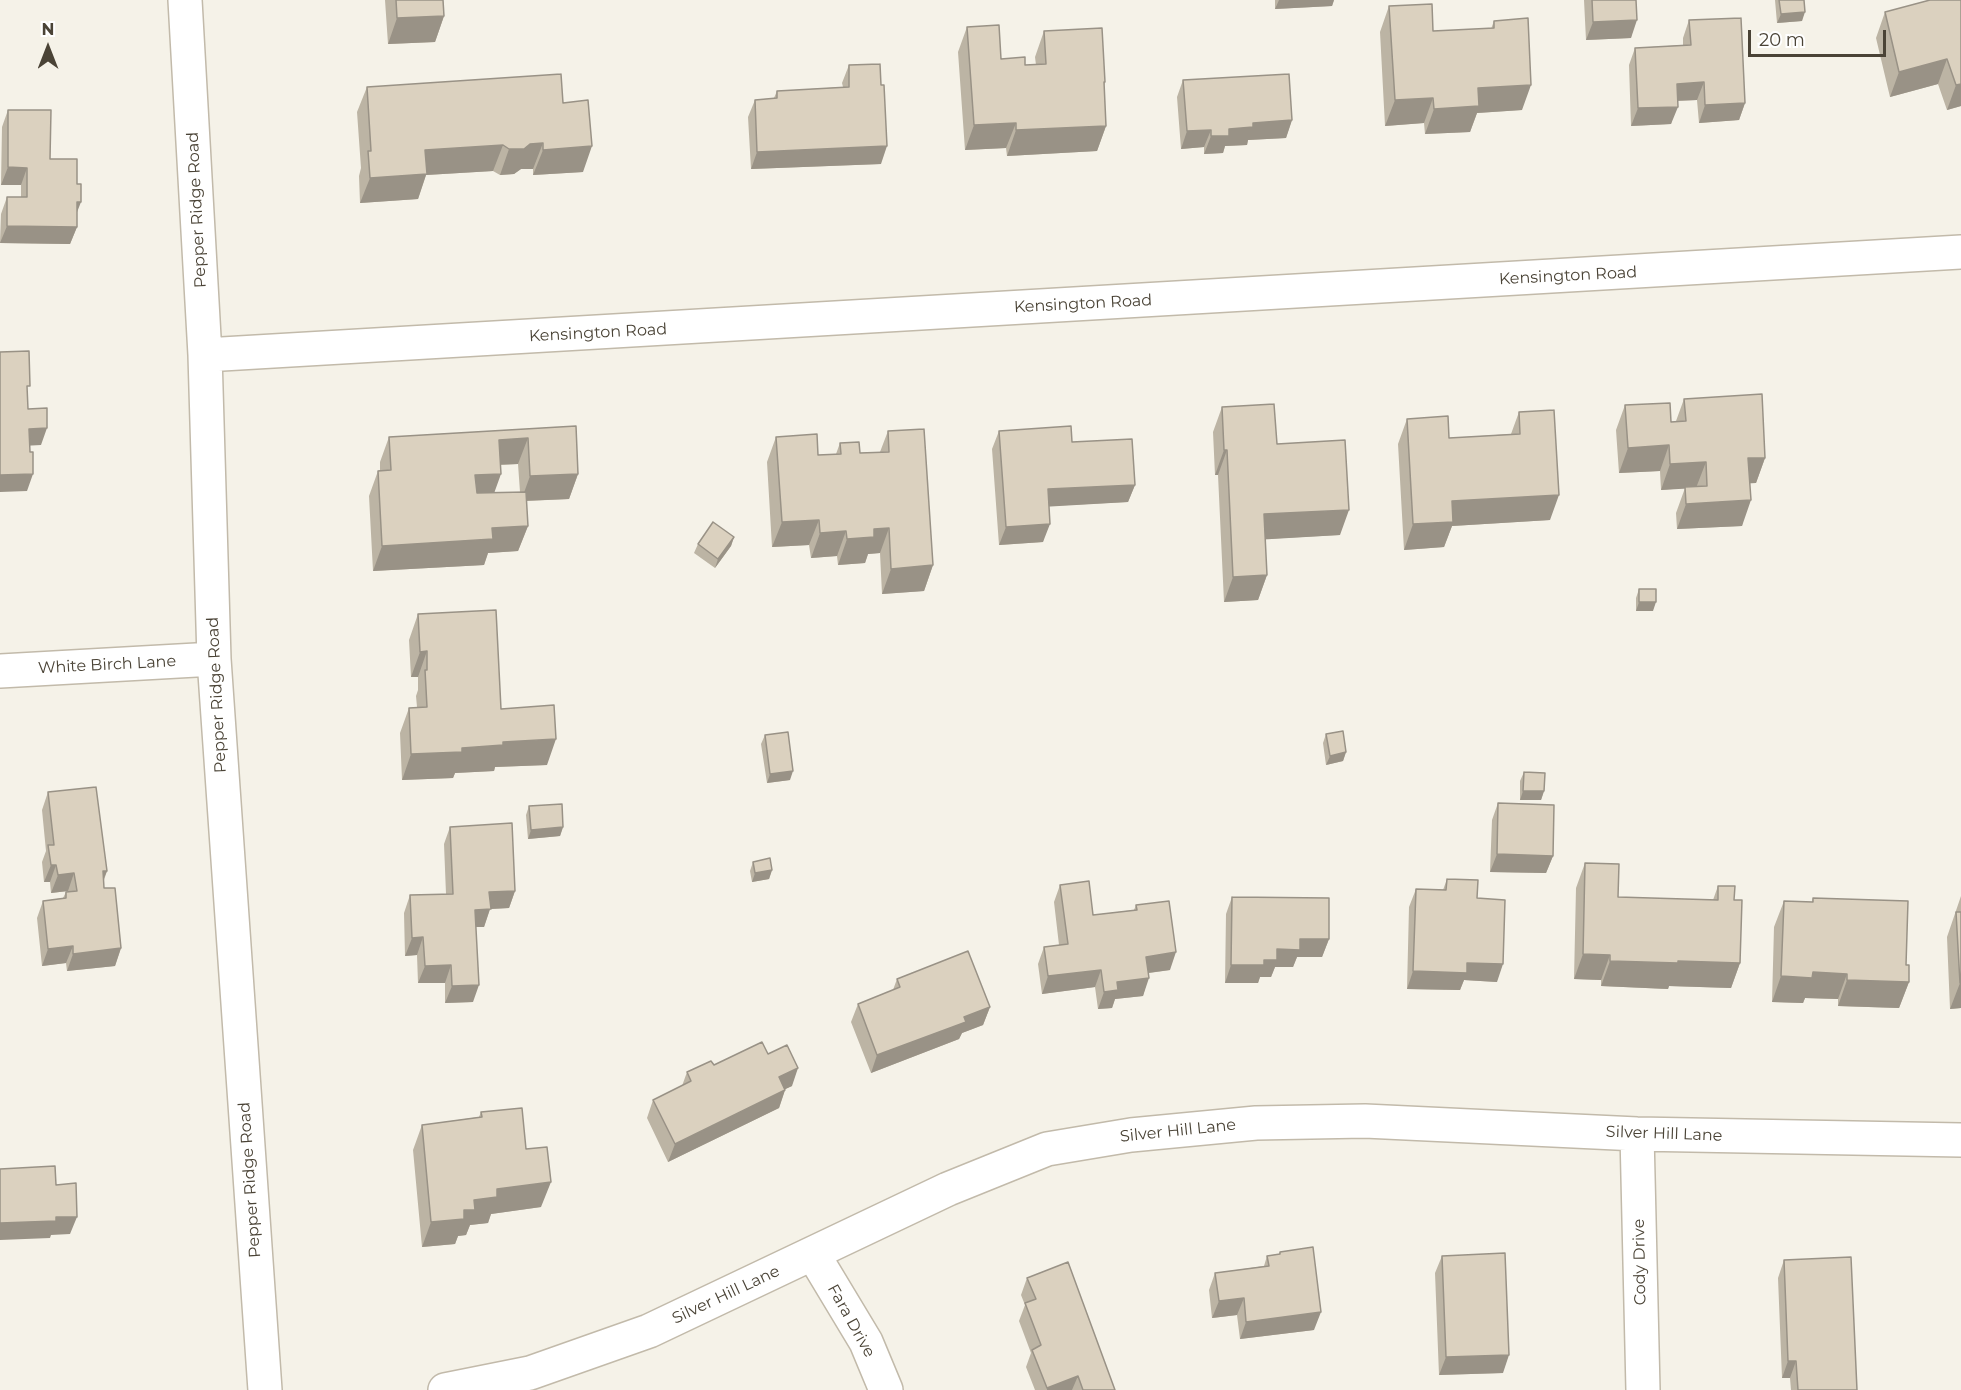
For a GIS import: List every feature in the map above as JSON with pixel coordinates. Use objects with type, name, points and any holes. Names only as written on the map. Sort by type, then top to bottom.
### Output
[{"type":"street","name":"Pepper Ridge Road","points":[[185,0],[205,355],[214,659],[265,1390]]},
{"type":"street","name":"Kensington Road","points":[[205,355],[1961,252]]},
{"type":"street","name":"White Birch Lane","points":[[0,671],[214,659]]},
{"type":"street","name":"Silver Hill Lane","points":[[445,1390],[531,1374],[649,1331],[948,1189],[1047,1149],[1131,1135],[1256,1123],[1365,1121],[1637,1134],[1961,1140]]},
{"type":"street","name":"Cody Drive","points":[[1637,1134],[1643,1390]]},
{"type":"street","name":"Fara Drive","points":[[813,1254],[866,1342],[886,1390]]},
{"type":"building","points":[[396,0],[443,0],[444,16],[397,18]]},
{"type":"building","points":[[1592,0],[1636,0],[1637,20],[1593,22]]},
{"type":"building","points":[[1779,0],[1804,0],[1805,12],[1781,14]]},
{"type":"building","points":[[1930,0],[1961,0],[1961,84],[1956,85],[1947,59],[1899,72],[1885,12]]},
{"type":"building","points":[[1432,4],[1433,31],[1494,28],[1494,21],[1528,18],[1531,85],[1478,88],[1479,106],[1434,109],[1433,98],[1395,100],[1389,6]]},
{"type":"building","points":[[1741,18],[1745,103],[1705,105],[1704,82],[1677,84],[1678,107],[1638,108],[1635,48],[1691,45],[1689,20]]},
{"type":"building","points":[[999,25],[1001,59],[1025,57],[1025,65],[1046,64],[1044,31],[1102,28],[1106,126],[1016,130],[1016,123],[974,125],[967,27]]},
{"type":"building","points":[[880,64],[881,85],[884,85],[887,146],[757,152],[755,100],[777,98],[777,91],[849,87],[849,65]]},
{"type":"building","points":[[561,74],[563,103],[588,100],[592,146],[543,150],[543,143],[530,144],[524,149],[509,149],[503,145],[425,150],[427,174],[370,178],[368,151],[371,151],[367,87]]},
{"type":"building","points":[[1289,74],[1292,120],[1253,123],[1253,127],[1229,129],[1229,136],[1211,136],[1211,130],[1187,131],[1183,80]]},
{"type":"building","points":[[8,110],[51,110],[50,159],[77,159],[77,184],[81,184],[81,202],[77,202],[77,227],[7,226],[7,197],[27,197],[27,168],[8,167]]},
{"type":"building","points":[[29,351],[28,409],[47,408],[47,428],[29,429],[30,452],[33,452],[33,474],[0,475],[0,352]]},
{"type":"building","points":[[1762,394],[1765,458],[1748,458],[1751,500],[1686,504],[1685,487],[1707,486],[1706,462],[1670,464],[1669,445],[1628,448],[1625,405],[1670,403],[1671,422],[1686,421],[1684,399]]},
{"type":"building","points":[[1274,404],[1277,444],[1345,440],[1349,510],[1264,514],[1267,575],[1233,577],[1227,450],[1224,450],[1222,407]]},
{"type":"building","points":[[1554,410],[1559,495],[1452,501],[1453,522],[1413,524],[1407,419],[1448,416],[1449,438],[1520,434],[1519,412]]},
{"type":"building","points":[[576,426],[578,474],[530,476],[528,438],[499,440],[501,474],[475,475],[477,493],[526,492],[528,526],[492,528],[493,539],[382,546],[378,471],[391,470],[389,437]]},
{"type":"building","points":[[1071,426],[1072,442],[1132,439],[1135,485],[1048,489],[1050,524],[1006,527],[999,431]]},
{"type":"building","points":[[924,429],[933,565],[891,569],[889,528],[874,529],[874,537],[847,539],[846,531],[820,533],[819,520],[782,522],[776,437],[817,434],[818,455],[841,454],[840,443],[859,442],[860,453],[889,452],[888,431]]},
{"type":"building","points":[[713,522],[734,537],[718,559],[698,544]]},
{"type":"building","points":[[1639,589],[1656,589],[1656,602],[1639,602]]},
{"type":"building","points":[[496,610],[501,709],[554,705],[556,739],[503,742],[503,745],[462,748],[462,752],[411,754],[409,708],[427,707],[425,670],[427,670],[427,651],[420,652],[418,614]]},
{"type":"building","points":[[1343,731],[1346,752],[1330,756],[1326,734]]},
{"type":"building","points":[[788,732],[793,771],[770,774],[765,735]]},
{"type":"building","points":[[1524,772],[1545,773],[1544,791],[1523,791]]},
{"type":"building","points":[[96,787],[107,871],[103,871],[104,888],[115,888],[121,948],[73,954],[73,946],[48,949],[43,901],[66,898],[66,892],[77,891],[74,873],[58,875],[56,865],[51,865],[48,845],[54,845],[48,792]]},
{"type":"building","points":[[1498,803],[1554,805],[1553,856],[1497,854]]},
{"type":"building","points":[[562,804],[563,827],[531,830],[529,806]]},
{"type":"building","points":[[512,823],[515,891],[489,892],[491,909],[475,910],[479,985],[452,986],[451,965],[425,966],[423,937],[412,938],[410,895],[453,894],[450,827]]},
{"type":"building","points":[[770,858],[772,870],[755,873],[753,862]]},
{"type":"building","points":[[1585,863],[1619,864],[1618,897],[1718,900],[1718,886],[1735,886],[1734,900],[1742,900],[1740,963],[1610,961],[1610,955],[1583,954]]},
{"type":"building","points":[[1447,879],[1478,880],[1477,898],[1505,900],[1503,964],[1467,963],[1467,973],[1413,971],[1416,889],[1446,890]]},
{"type":"building","points":[[1089,881],[1093,915],[1137,910],[1136,905],[1169,901],[1176,952],[1146,957],[1149,978],[1117,982],[1118,990],[1104,992],[1101,970],[1048,976],[1044,947],[1068,944],[1060,885]]},
{"type":"building","points":[[1232,897],[1329,898],[1329,939],[1300,939],[1300,950],[1277,949],[1277,960],[1264,960],[1264,965],[1231,965]]},
{"type":"building","points":[[1813,898],[1908,901],[1906,965],[1909,965],[1909,982],[1847,980],[1847,974],[1813,972],[1812,978],[1781,976],[1784,901],[1813,902]]},
{"type":"building","points":[[1956,912],[1961,912],[1961,983],[1960,983]]},
{"type":"building","points":[[968,951],[990,1007],[964,1017],[966,1022],[877,1055],[858,1004],[900,987],[897,979]]},
{"type":"building","points":[[762,1042],[768,1054],[787,1045],[798,1068],[779,1077],[785,1090],[675,1144],[653,1100],[691,1081],[687,1072],[711,1061],[714,1065]]},
{"type":"building","points":[[522,1108],[526,1149],[547,1147],[551,1182],[497,1189],[497,1197],[474,1200],[475,1210],[464,1210],[464,1219],[431,1222],[422,1125],[482,1117],[481,1112]]},
{"type":"building","points":[[55,1166],[56,1185],[76,1183],[77,1217],[56,1217],[56,1221],[0,1223],[0,1169]]},
{"type":"building","points":[[1313,1247],[1321,1312],[1246,1322],[1244,1298],[1219,1301],[1215,1273],[1269,1266],[1267,1256]]},
{"type":"building","points":[[1505,1253],[1509,1355],[1446,1357],[1442,1256]]},
{"type":"building","points":[[1851,1257],[1857,1390],[1798,1390],[1796,1361],[1788,1361],[1784,1260]]},
{"type":"building","points":[[1068,1262],[1115,1390],[1083,1390],[1078,1376],[1047,1388],[1032,1350],[1041,1345],[1025,1303],[1036,1299],[1027,1278]]}]
